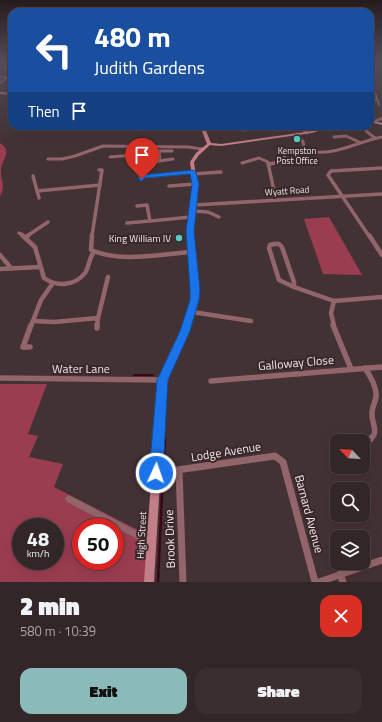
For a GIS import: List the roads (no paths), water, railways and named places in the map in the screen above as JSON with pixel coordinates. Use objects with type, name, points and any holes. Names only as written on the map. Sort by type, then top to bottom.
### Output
[{"type":"main road","points":[[204,130],[209,144],[227,144],[307,133],[318,130]]},
{"type":"main road","name":"High Street","points":[[149,582],[152,537],[161,473],[162,380],[192,312],[195,290],[191,252],[192,211],[195,184],[193,159],[209,144]]},
{"type":"street","points":[[374,93],[376,95],[378,106]]},
{"type":"street","points":[[376,95],[382,95]]},
{"type":"street","points":[[304,130],[307,133]]},
{"type":"street","points":[[366,131],[374,138]]},
{"type":"street","points":[[297,134],[303,142],[305,150],[311,153],[344,149],[359,142],[374,138],[381,138]]},
{"type":"street","points":[[334,137],[346,136],[359,142]]},
{"type":"street","points":[[48,158],[62,159],[103,146],[188,147],[202,149]]},
{"type":"street","points":[[138,147],[135,155],[137,165],[160,161],[168,162],[173,159]]},
{"type":"street","points":[[160,161],[158,151],[172,151]]},
{"type":"street","points":[[278,152],[282,153],[288,162]]},
{"type":"street","points":[[110,157],[135,155]]},
{"type":"street","points":[[242,163],[259,158],[269,164],[294,161]]},
{"type":"street","points":[[269,164],[276,200]]},
{"type":"street","points":[[382,168],[328,172],[342,196],[382,255]]},
{"type":"street","points":[[99,170],[102,170],[90,247],[94,252],[154,256],[191,252]]},
{"type":"street","points":[[142,179],[142,177],[221,172]]},
{"type":"street","points":[[35,177],[38,195]]},
{"type":"street","points":[[169,186],[195,184]]},
{"type":"street","points":[[32,197],[100,185]]},
{"type":"street","name":"Wyatt Road","points":[[192,211],[276,200],[382,194]]},
{"type":"street","points":[[137,206],[147,205],[150,222]]},
{"type":"street","points":[[127,223],[150,222],[192,211],[208,212],[215,217]]},
{"type":"street","points":[[26,237],[48,222]]},
{"type":"street","points":[[19,233],[34,243],[37,248],[40,267],[44,278],[53,284],[68,284],[80,278],[87,268],[90,256],[94,252]]},
{"type":"street","points":[[294,288],[294,282],[282,247],[279,244],[270,245],[279,280],[294,288],[334,301],[382,297]]},
{"type":"street","points":[[0,255],[11,268]]},
{"type":"street","points":[[0,269],[40,267]]},
{"type":"street","points":[[97,328],[108,277]]},
{"type":"street","points":[[30,347],[23,347],[41,300],[53,284]]},
{"type":"street","points":[[334,301],[331,320],[351,369]]},
{"type":"street","points":[[192,312],[241,322],[251,321]]},
{"type":"street","points":[[33,321],[54,322],[98,318]]},
{"type":"street","name":"Galloway Close","points":[[211,381],[382,367]]},
{"type":"street","points":[[365,368],[376,396],[372,416],[376,429],[374,436],[370,440]]},
{"type":"street","name":"Water Lane","points":[[0,378],[162,380]]},
{"type":"street","name":"Lodge Avenue","points":[[161,473],[275,456]]},
{"type":"street","name":"Barnard Avenue","points":[[275,456],[283,462],[315,582]]},
{"type":"street","name":"Brook Drive","points":[[179,470],[183,582]]},
{"type":"street","points":[[69,499],[135,534],[144,538],[152,537]]},
{"type":"street","points":[[319,582],[382,560]]},
{"type":"street","points":[[340,574],[343,582]]},
{"type":"waterway","points":[[134,375],[153,375]]},
{"type":"waterway","points":[[164,440],[167,387]]},
{"type":"waterway","points":[[163,470],[165,439]]},
{"type":"waterway","points":[[158,582],[163,474]]},
{"type":"place","name":"Kempston Post Office","points":[[297,139]]},
{"type":"place","name":"King William IV","points":[[179,238]]}]
